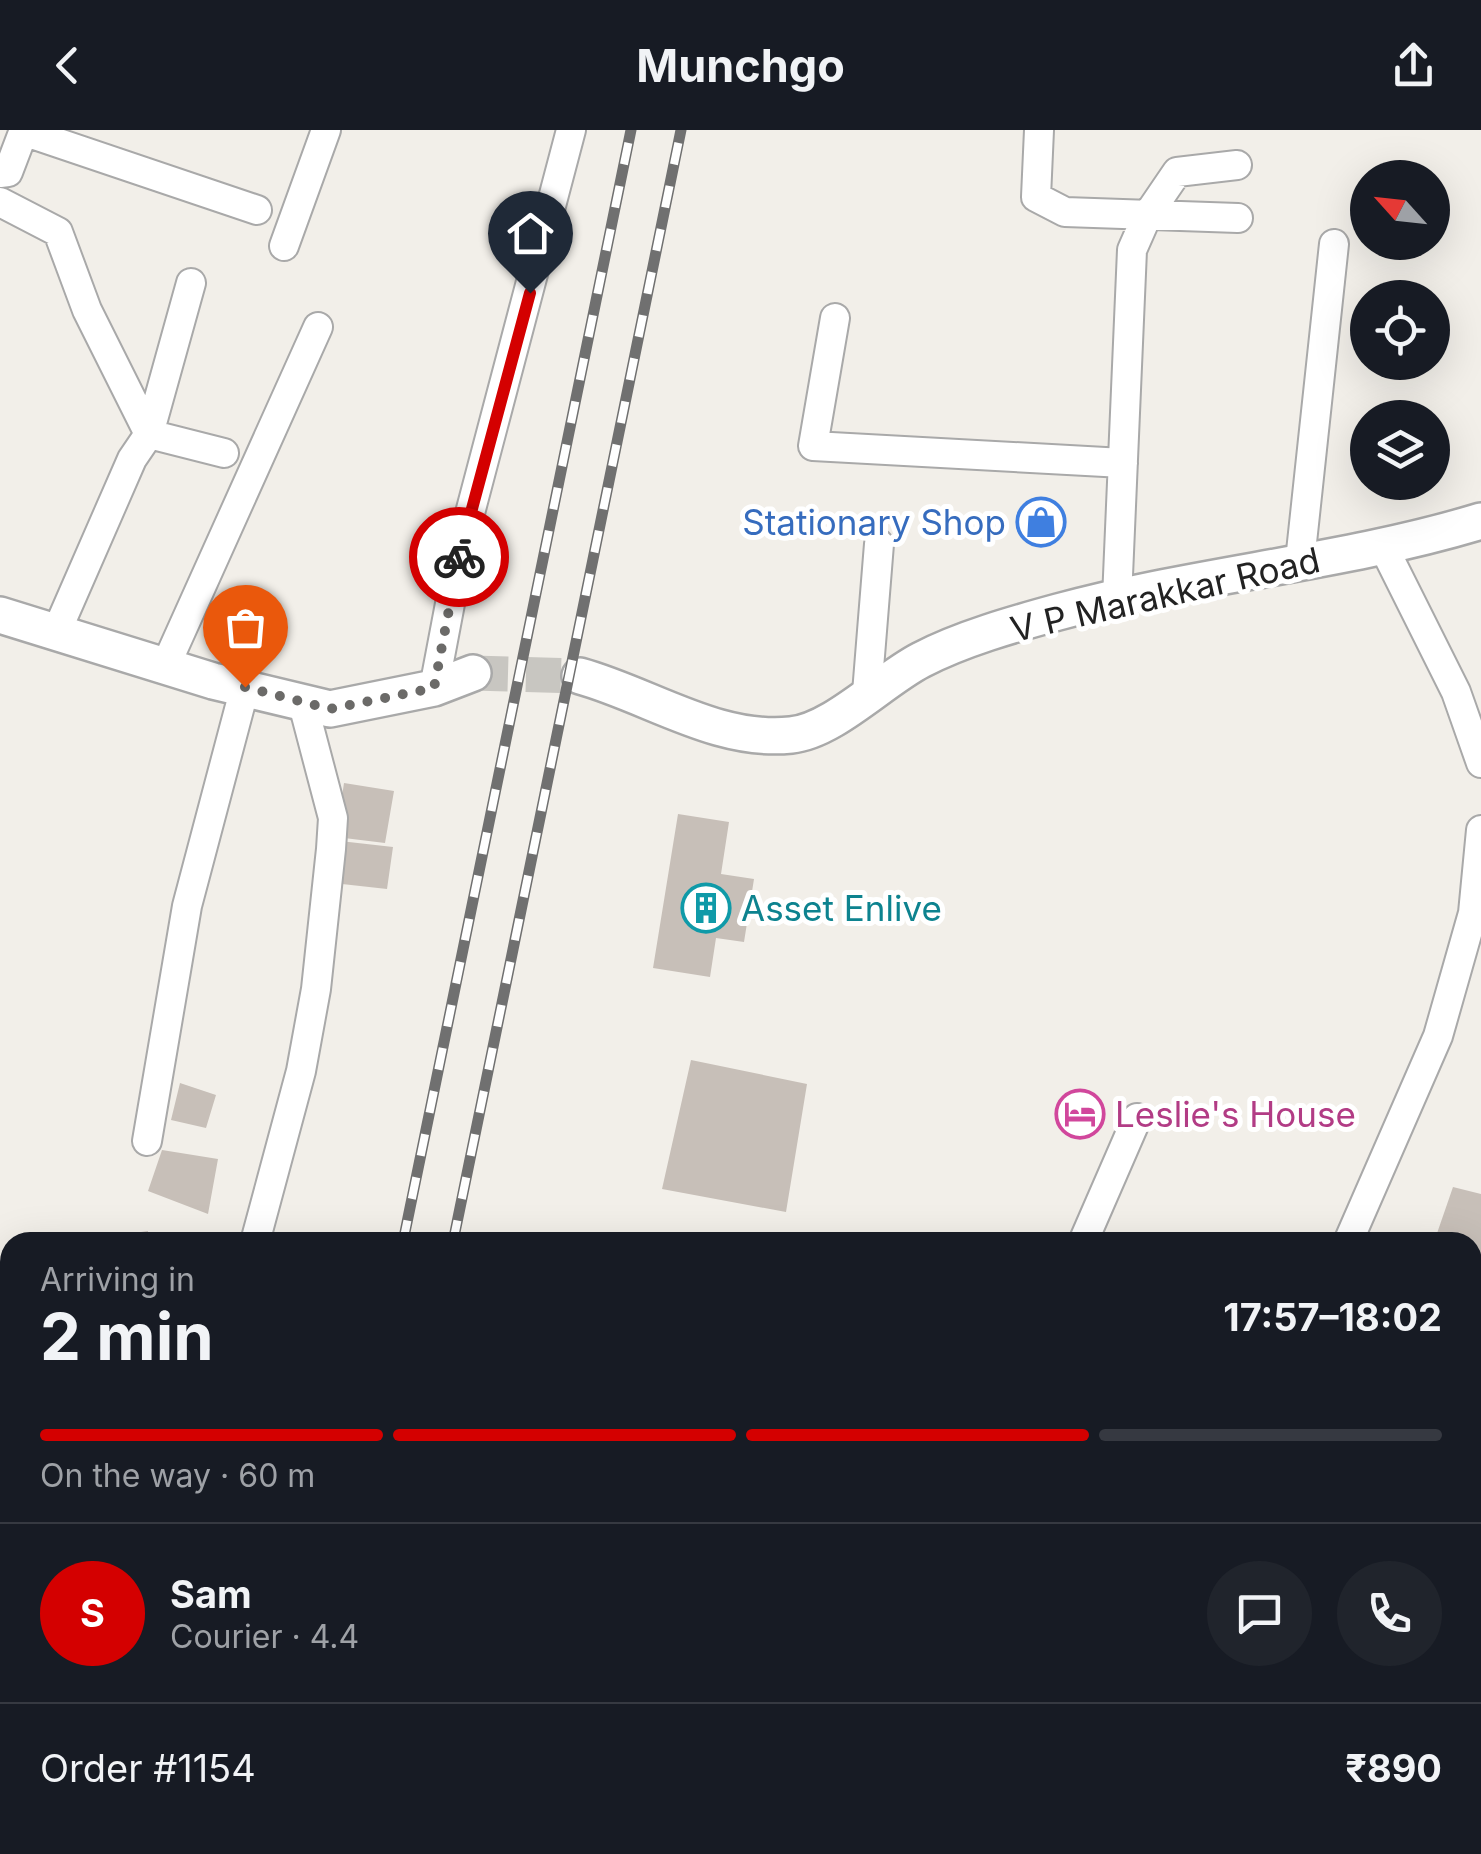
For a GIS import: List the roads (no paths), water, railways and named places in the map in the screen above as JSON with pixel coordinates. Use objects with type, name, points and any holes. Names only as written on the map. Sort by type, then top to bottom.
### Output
[{"type":"street","points":[[0,173],[8,172],[24,130],[257,210]]},
{"type":"street","points":[[284,246],[326,130]]},
{"type":"street","points":[[434,688],[460,551],[571,130]]},
{"type":"street","points":[[1039,130],[1036,198],[1065,212],[1238,218]]},
{"type":"street","points":[[1118,599],[1132,250],[1147,216],[1178,172],[1237,164]]},
{"type":"street","points":[[0,202],[58,232],[88,310],[150,434],[224,453]]},
{"type":"street","points":[[1300,560],[1334,244]]},
{"type":"street","points":[[56,633],[132,459],[150,434],[191,283]]},
{"type":"street","points":[[834,318],[813,446],[1122,463]]},
{"type":"street","points":[[166,667],[318,326]]},
{"type":"street","name":"V P Marakkar Road","points":[[580,676],[614,685],[685,718],[763,734],[792,735],[819,728],[924,658],[1057,612],[1300,560],[1412,542],[1481,522]]},
{"type":"street","points":[[867,693],[880,544]]},
{"type":"street","points":[[1382,546],[1456,692],[1481,763]]},
{"type":"street","points":[[0,615],[166,667],[330,709],[434,688],[473,674]]},
{"type":"street","points":[[147,1141],[186,906],[245,687]]},
{"type":"street","points":[[258,1232],[304,1054],[316,990],[331,849],[332,818],[303,704]]},
{"type":"street","points":[[1352,1232],[1438,1036],[1473,913],[1481,830]]},
{"type":"street","points":[[1087,1232],[1137,1118]]},
{"type":"tunnel","points":[[473,673],[580,676]]},
{"type":"railway","points":[[405,1232],[631,130]]},
{"type":"railway","points":[[455,1232],[681,130]]},
{"type":"place","name":"Stationary Shop","points":[[1041,522]]},
{"type":"place","name":"Asset Enlive","points":[[706,908]]},
{"type":"place","name":"Leslie's House","points":[[1080,1114]]}]
